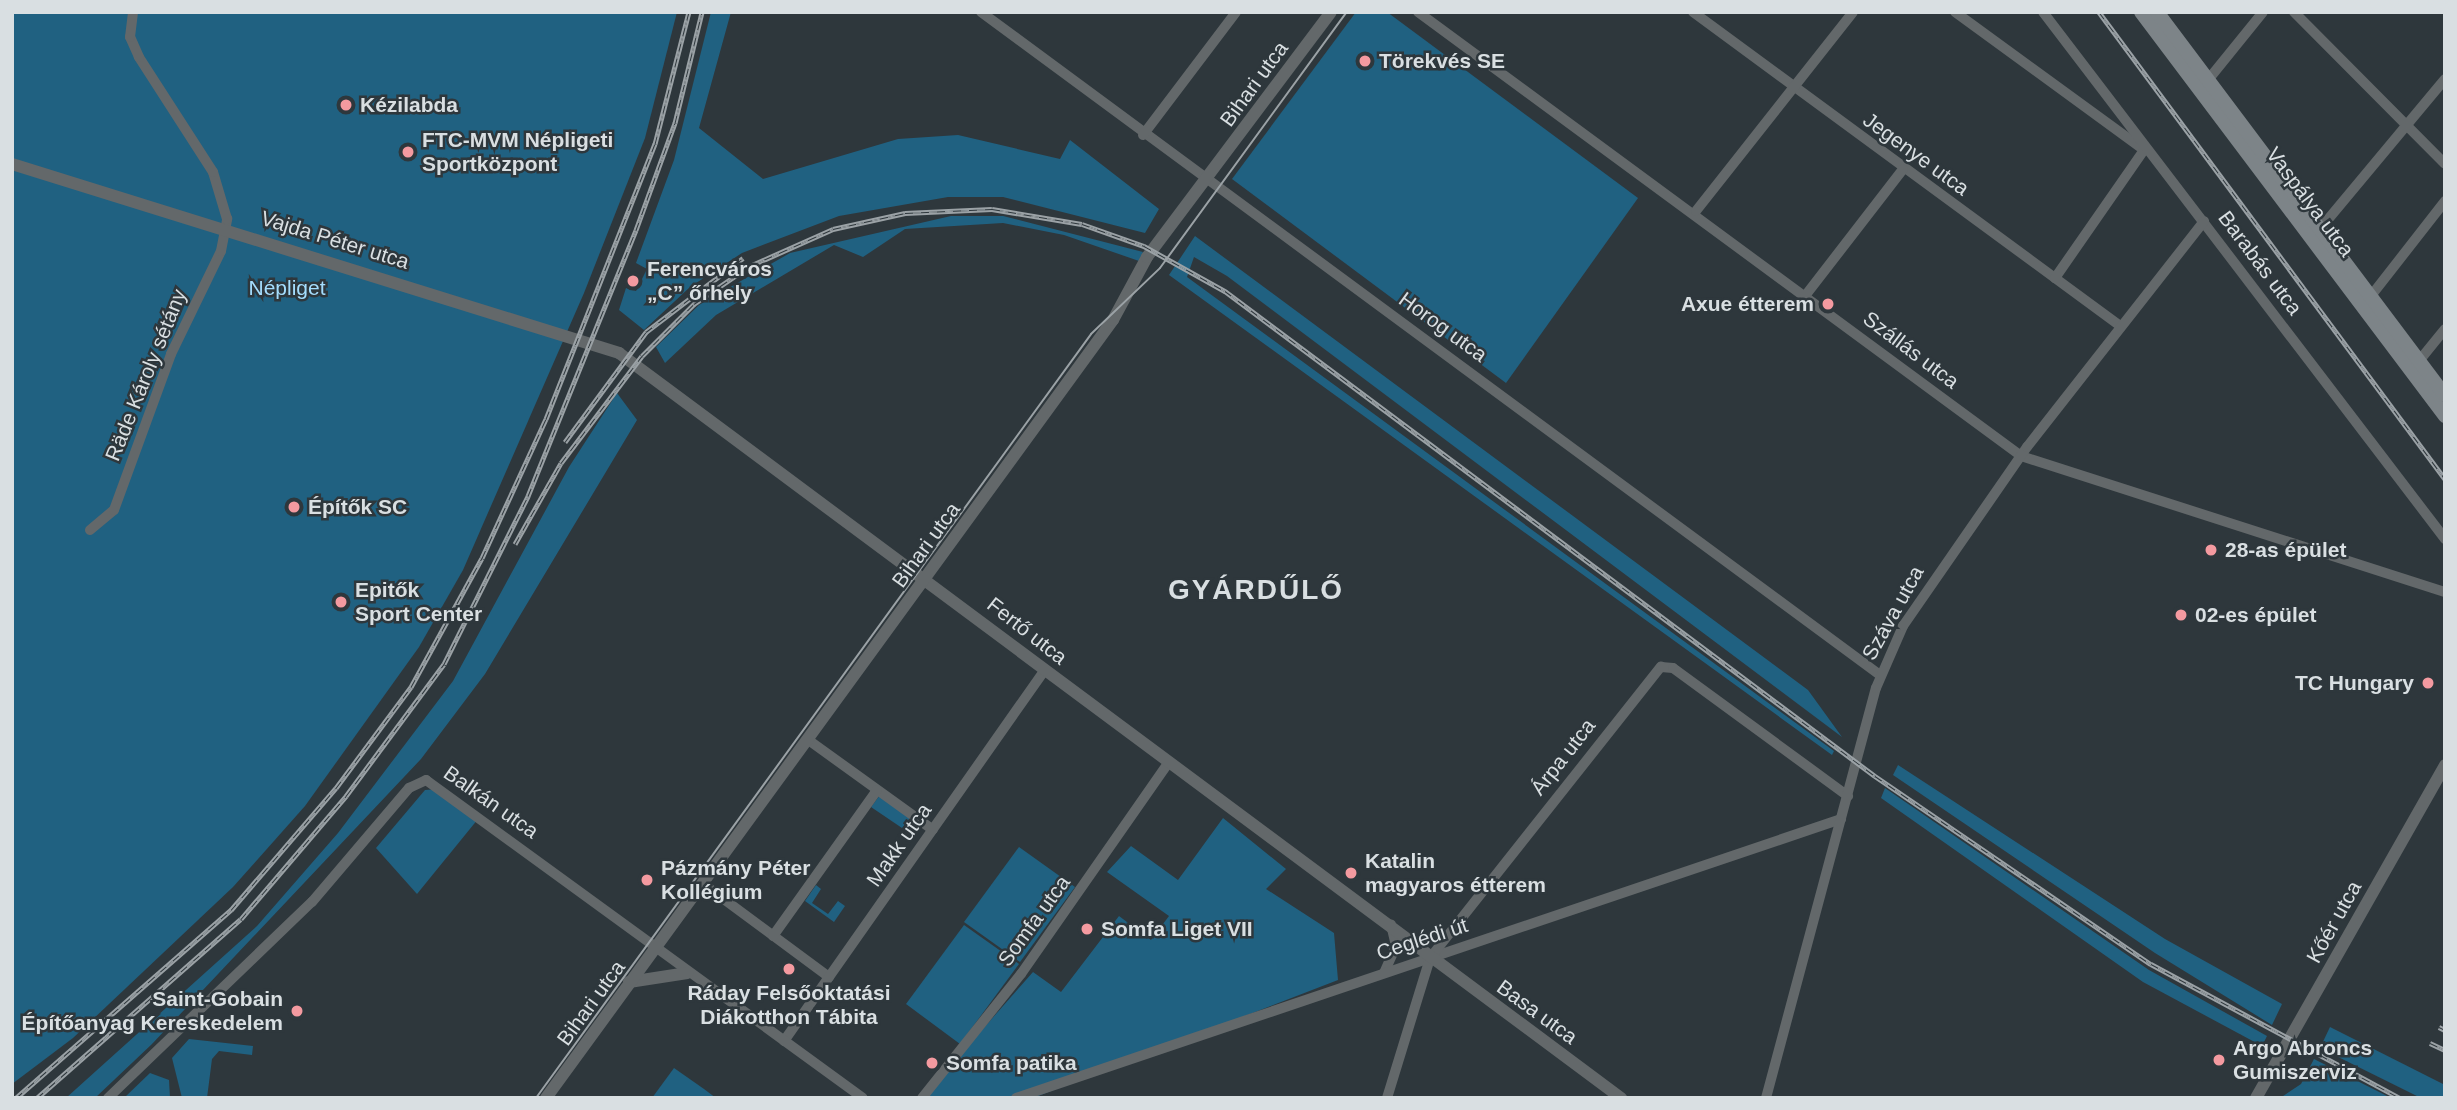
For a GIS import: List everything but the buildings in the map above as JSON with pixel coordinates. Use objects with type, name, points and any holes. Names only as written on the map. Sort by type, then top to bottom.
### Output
[{"type":"main road","name":"Vaspálya utca","points":[[2141,12],[2203,84],[2415,366],[2445,416]]},
{"type":"main road","name":"Vaspálya utca","points":[[2157,12],[2203,84]]},
{"type":"main road","name":"Vaspálya utca","points":[[2415,366],[2445,395]]},
{"type":"street","points":[[133,12],[131,37],[139,57],[218,182],[225,227]]},
{"type":"street","name":"Horog utca","points":[[981,12],[1143,135],[1208,178],[1880,675]]},
{"type":"street","points":[[1143,135],[1236,12]]},
{"type":"street","name":"Bihari utca","points":[[546,1098],[925,579],[1208,178],[1331,12]]},
{"type":"street","name":"Szállás utca","points":[[1418,12],[1696,211],[1805,296],[2021,456],[2445,592]]},
{"type":"street","name":"Jegenye utca","points":[[1693,12],[1903,169],[2119,325]]},
{"type":"street","points":[[1696,211],[1853,12]]},
{"type":"street","points":[[1955,12],[2144,150],[2055,278]]},
{"type":"street","name":"Barabás utca","points":[[2043,12],[2144,150],[2204,221],[2445,539]]},
{"type":"street","points":[[2203,84],[2263,12]]},
{"type":"street","points":[[2294,12],[2445,164]]},
{"type":"street","points":[[2315,233],[2407,128],[2445,79]]},
{"type":"street","points":[[2097,117],[2109,101]]},
{"type":"street","name":"Vajda Péter utca","points":[[12,164],[567,332],[640,368]]},
{"type":"street","points":[[1805,296],[1903,169]]},
{"type":"street","points":[[2366,301],[2445,201]]},
{"type":"street","name":"Száva utca","points":[[1766,1098],[1880,675],[1920,598],[2021,456],[2119,325],[2204,221]]},
{"type":"street","name":"Räde Károly sétány","points":[[90,530],[114,510],[225,227]]},
{"type":"street","points":[[2415,366],[2445,329]]},
{"type":"street","name":"Fertő utca","points":[[640,368],[1391,925]]},
{"type":"street","name":"Árpa utca","points":[[1430,958],[1664,666],[1848,796]]},
{"type":"street","name":"Makk utca","points":[[784,1041],[1045,670]]},
{"type":"street","points":[[807,739],[933,830]]},
{"type":"street","name":"Somfa utca","points":[[922,1098],[1021,974],[1169,762]]},
{"type":"street","name":"Kőér utca","points":[[2256,1098],[2445,765]]},
{"type":"street","name":"Balkán utca","points":[[108,1098],[312,902],[420,781],[433,782],[656,947],[687,973],[863,1098]]},
{"type":"street","points":[[773,936],[877,790]]},
{"type":"street","name":"Ceglédi út","points":[[1016,1098],[1841,818]]},
{"type":"street","points":[[702,883],[829,976]]},
{"type":"street","points":[[1384,973],[1396,946],[1391,925]]},
{"type":"street","name":"Basa utca","points":[[1391,925],[1430,958],[1621,1098]]},
{"type":"street","points":[[1387,1098],[1430,958]]},
{"type":"street","points":[[629,983],[687,973]]},
{"type":"green space","name":"Népliget","points":[[12,12],[677,12],[645,138],[584,293],[463,570],[419,647],[305,806],[233,887],[73,1038],[12,1084]]},
{"type":"green space","points":[[711,12],[731,12],[699,128],[763,179],[898,139],[958,135],[1060,159],[1070,140],[1159,209],[1145,233],[1003,197],[948,197],[839,216],[742,253],[690,287],[644,330],[619,310],[626,288],[636,291],[647,269],[636,263],[674,160]]},
{"type":"green space","points":[[1356,12],[1387,12],[1638,198],[1506,383],[1232,179]]},
{"type":"green space","points":[[951,216],[1003,216],[1143,252],[1139,261],[1064,235],[1003,223],[905,229],[863,257],[834,245],[716,315],[665,363],[656,347],[699,305],[790,253]]},
{"type":"green space","points":[[1195,236],[1808,690],[1842,737],[1227,276],[1194,257],[1187,277],[1834,751],[1832,755],[1169,275]]},
{"type":"green space","points":[[617,393],[637,420],[485,674],[421,759],[152,1044],[95,1098],[66,1098],[257,926],[338,833],[453,681],[569,467]]},
{"type":"green space","points":[[1898,765],[2165,939],[2282,1004],[2272,1025],[2155,953],[1893,775]]},
{"type":"green space","points":[[1885,788],[2149,970],[2267,1036],[2262,1046],[2143,982],[1881,798]]},
{"type":"green space","points":[[439,789],[478,819],[417,894],[376,848],[425,790]]},
{"type":"green space","points":[[880,795],[911,817],[902,828],[871,807]]},
{"type":"green space","points":[[1223,818],[1286,869],[1266,889],[1334,933],[1338,980],[1033,1098],[922,1098],[1033,972],[1061,992],[1119,916],[1151,940],[1169,916],[1107,872],[1131,846],[1178,880]]},
{"type":"green space","points":[[1019,847],[1075,887],[1020,962],[964,922]]},
{"type":"green space","points":[[816,885],[821,889],[812,903],[828,914],[838,901],[845,906],[834,922],[805,901]]},
{"type":"green space","points":[[964,925],[1019,964],[960,1044],[906,1004]]},
{"type":"green space","points":[[2330,1027],[2445,1085],[2445,1098],[2421,1098],[2320,1048]]},
{"type":"green space","points":[[189,1039],[253,1046],[252,1055],[219,1051],[212,1059],[207,1098],[182,1098],[172,1058]]},
{"type":"green space","points":[[2314,1059],[2391,1098],[2280,1098],[2301,1084]]},
{"type":"green space","points":[[674,1068],[704,1089],[716,1098],[652,1098]]},
{"type":"green space","points":[[150,1073],[169,1080],[170,1098],[124,1098]]},
{"type":"tram line","points":[[536,1098],[1091,334],[1160,268],[1347,12]]},
{"type":"railway","points":[[16,1098],[231,910],[336,788],[411,687],[482,558],[546,419],[655,144],[689,12]]},
{"type":"railway","points":[[37,1098],[241,919],[346,796],[444,664],[528,496],[636,230],[675,123],[702,12]]},
{"type":"railway","points":[[2099,12],[2445,479]]},
{"type":"railway","points":[[515,544],[561,463],[642,356],[694,304],[750,266],[833,229],[905,213],[992,209],[1082,224],[1144,246],[1225,291],[1875,776],[2151,964],[2400,1098]]},
{"type":"railway","points":[[565,442],[646,332],[743,258]]},
{"type":"railway","points":[[2439,1027],[2445,1030]]},
{"type":"railway","points":[[2430,1043],[2445,1050]]},
{"type":"place","name":"Törekvés SE","points":[[1365,61]]},
{"type":"place","name":"Kézilabda","points":[[346,105]]},
{"type":"place","name":"FTC-MVM Népligeti Sportközpont","points":[[408,152]]},
{"type":"place","name":"Ferencváros „C” őrhely","points":[[633,281]]},
{"type":"place","name":"Axue étterem","points":[[1828,304]]},
{"type":"place","name":"Építők SC","points":[[294,507]]},
{"type":"place","name":"28-as épület","points":[[2211,550]]},
{"type":"place","name":"Epitők Sport Center","points":[[341,602]]},
{"type":"place","name":"02-es épület","points":[[2181,615]]},
{"type":"place","name":"TC Hungary","points":[[2428,683]]},
{"type":"place","name":"Katalin magyaros étterem","points":[[1351,873]]},
{"type":"place","name":"Pázmány Péter Kollégium","points":[[647,880]]},
{"type":"place","name":"Somfa Liget VII","points":[[1087,929]]},
{"type":"place","name":"Ráday Felsőoktatási Diákotthon Tábita","points":[[789,969]]},
{"type":"place","name":"Saint-Gobain Építőanyag Kereskedelem","points":[[297,1011]]},
{"type":"place","name":"Argo Abroncs Gumiszerviz","points":[[2219,1060]]},
{"type":"place","name":"Somfa patika","points":[[932,1063]]},
{"type":"district","name":"GYÁRDŰLŐ","points":[[1256,590]]}]
